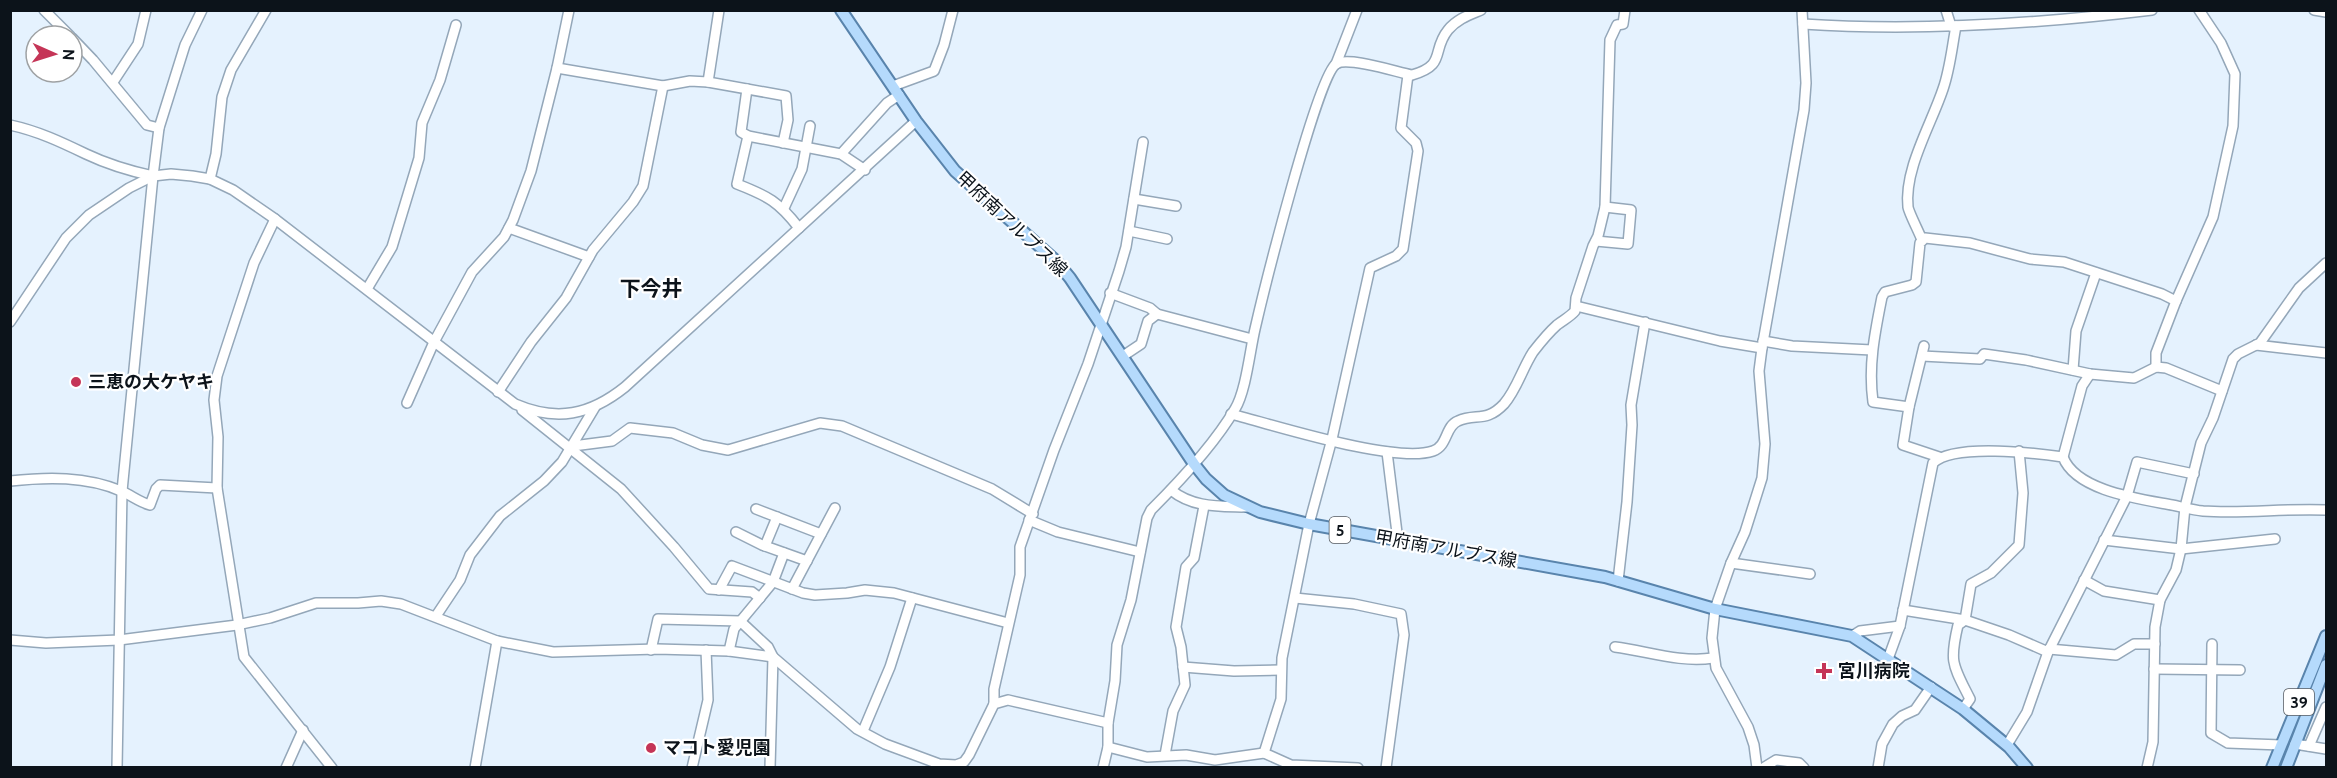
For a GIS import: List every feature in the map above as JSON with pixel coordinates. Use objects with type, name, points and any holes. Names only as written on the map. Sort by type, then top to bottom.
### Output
[{"type":"main road","name":"甲府南アルプス線","points":[[841,10],[916,121],[955,171],[1056,261],[1070,278],[1194,464],[1206,479],[1224,495],[1246,507],[1310,524],[1618,581],[1715,609],[1852,636],[1963,709],[2007,745],[2027,768]]},
{"type":"main road","name":"39","points":[[2272,768],[2326,636]]},
{"type":"main road","name":"39","points":[[2286,768],[2326,665]]},
{"type":"street","points":[[44,10],[58,24]]},
{"type":"street","points":[[112,82],[138,44],[146,10]]},
{"type":"street","points":[[117,768],[122,491],[153,176],[159,128],[185,45],[202,10]]},
{"type":"street","points":[[210,179],[216,154],[222,97],[231,70],[266,10]]},
{"type":"street","points":[[407,403],[434,342],[472,272],[504,237],[509,228],[531,171],[569,10]]},
{"type":"street","points":[[708,82],[719,10]]},
{"type":"street","points":[[841,154],[896,91],[934,71],[944,45],[952,10]]},
{"type":"street","points":[[1103,768],[1108,747],[1108,723],[1115,681],[1117,645],[1131,600],[1151,510],[1194,464],[1240,398],[1269,264],[1319,99],[1332,68],[1336,64],[1357,10]]},
{"type":"street","points":[[1336,64],[1348,61],[1408,75],[1429,69],[1435,62],[1448,29],[1463,17],[1481,10]]},
{"type":"street","points":[[1231,414],[1332,440],[1403,454],[1432,452],[1441,446],[1451,426],[1458,421],[1483,418],[1495,412],[1515,388],[1532,354],[1558,324],[1575,311],[1576,298],[1605,207],[1610,40],[1617,26],[1623,24],[1625,10]]},
{"type":"street","points":[[1757,768],[1754,745],[1748,727],[1723,686],[1713,658],[1715,609],[1745,532],[1762,478],[1765,444],[1759,371],[1804,110],[1806,83],[1802,10]]},
{"type":"street","points":[[1923,240],[1915,220],[1908,211],[1908,198],[1915,159],[1945,86],[1954,26],[1946,10]]},
{"type":"street","points":[[1803,24],[1858,28],[1954,26],[2078,19],[2152,10]]},
{"type":"street","points":[[2156,368],[2156,353],[2213,217],[2233,126],[2235,74],[2221,43],[2199,10]]},
{"type":"street","points":[[2314,10],[2326,12]]},
{"type":"street","points":[[367,289],[392,247],[419,158],[422,123],[440,80],[456,25]]},
{"type":"street","points":[[84,51],[147,125],[159,128]]},
{"type":"street","points":[[557,68],[663,86],[690,81],[708,82],[786,96],[788,120],[783,142]]},
{"type":"street","points":[[1264,753],[1281,699],[1282,658],[1310,524],[1332,440],[1370,268],[1396,256],[1403,249],[1418,151],[1416,143],[1401,128],[1408,75]]},
{"type":"street","points":[[498,392],[531,342],[567,298],[589,257],[643,186],[663,86]]},
{"type":"street","points":[[747,89],[741,132],[748,136],[841,154],[865,170]]},
{"type":"street","points":[[515,404],[542,414],[570,414],[596,407],[625,387],[916,121]]},
{"type":"street","points":[[10,125],[54,138],[126,170],[153,176],[171,174],[210,179],[233,190],[367,289],[572,448],[621,489],[674,547],[708,590],[752,592],[760,598]]},
{"type":"street","points":[[784,208],[801,169],[810,126]]},
{"type":"street","points":[[748,136],[737,184],[764,195],[784,208],[799,228]]},
{"type":"street","points":[[651,650],[658,619],[740,621],[768,647],[773,657],[857,729],[934,765],[956,765],[964,762],[994,704],[994,689],[1020,575],[1020,547],[1058,439],[1088,364],[1110,292],[1119,271],[1129,231],[1143,142]]},
{"type":"street","points":[[10,322],[66,238],[89,215],[107,202],[153,176]]},
{"type":"street","points":[[1134,199],[1176,206]]},
{"type":"street","points":[[1596,241],[1628,244],[1631,210],[1605,207]]},
{"type":"street","points":[[275,219],[254,263],[217,376],[214,399],[218,437],[217,488],[237,625],[244,657],[332,768]]},
{"type":"street","points":[[509,228],[589,257]]},
{"type":"street","points":[[1129,231],[1167,239]]},
{"type":"street","points":[[1909,407],[1873,402],[1870,382],[1872,350],[1882,297],[1885,292],[1916,282],[1920,243],[1925,238],[1970,243],[2030,259],[2064,262],[2162,294],[2176,301]]},
{"type":"street","points":[[2147,768],[2153,742],[2155,627],[2160,600],[2176,570],[2181,549],[2185,507],[2201,443],[2233,358],[2256,345],[2270,330],[2299,288],[2326,263]]},
{"type":"street","points":[[2073,370],[2076,331],[2096,273]]},
{"type":"street","points":[[1110,292],[1150,308],[1156,314],[1252,339]]},
{"type":"street","points":[[1576,306],[1720,341],[1872,350]]},
{"type":"street","points":[[1123,356],[1141,344],[1148,321],[1156,314]]},
{"type":"street","points":[[1618,581],[1627,502],[1632,425],[1631,405],[1645,322]]},
{"type":"street","points":[[2256,345],[2326,353]]},
{"type":"street","points":[[1939,457],[1903,445],[1909,407],[1923,351],[1980,359],[1984,354],[2026,360],[2090,374],[2134,378],[2156,368],[2166,368],[2222,390]]},
{"type":"street","points":[[2090,374],[2082,386],[2063,457],[2066,466],[2077,476],[2127,496],[2202,511],[2326,510]]},
{"type":"street","points":[[436,616],[460,580],[470,555],[500,516],[544,481],[562,462],[596,407]]},
{"type":"street","points":[[572,448],[612,441],[630,428],[673,433],[702,445],[728,450],[820,423],[830,423],[992,489],[1031,517],[1058,532],[1140,552]]},
{"type":"street","points":[[1387,452],[1398,541]]},
{"type":"street","points":[[1888,659],[1900,626],[1933,463],[1939,457],[1951,453],[2019,452],[2063,457]]},
{"type":"street","points":[[1963,709],[1970,699],[1957,673],[1952,651],[1958,625],[1965,620],[1971,584],[1991,573],[2019,545],[2023,493],[2019,452]]},
{"type":"street","points":[[2007,745],[2027,712],[2049,650],[2127,496],[2137,462],[2193,474]]},
{"type":"street","points":[[10,481],[61,478],[98,484],[122,491],[137,501],[150,505],[160,485],[217,488]]},
{"type":"street","points":[[1171,490],[1178,496],[1204,506],[1246,507]]},
{"type":"street","points":[[1165,755],[1173,711],[1185,686],[1176,627],[1186,567],[1194,558],[1204,506]]},
{"type":"street","points":[[792,589],[835,508]]},
{"type":"street","points":[[756,509],[821,534]]},
{"type":"street","points":[[765,546],[777,517]]},
{"type":"street","points":[[736,532],[765,546],[807,561]]},
{"type":"street","points":[[2104,540],[2181,549],[2275,539]]},
{"type":"street","points":[[729,651],[734,628],[773,582],[784,553]]},
{"type":"street","points":[[1731,563],[1810,574]]},
{"type":"street","points":[[719,590],[732,566],[792,589],[815,595],[847,594],[866,590],[912,598],[1008,623]]},
{"type":"street","points":[[2084,580],[2104,591],[2160,600]]},
{"type":"street","points":[[863,731],[890,667],[912,598]]},
{"type":"street","points":[[1295,598],[1354,604],[1401,614],[1404,635],[1386,768]]},
{"type":"street","points":[[10,640],[46,643],[118,640],[237,625],[270,618],[316,603],[381,601],[401,604],[497,640],[553,652],[729,651],[773,657]]},
{"type":"street","points":[[1903,610],[1965,620],[2049,650],[2116,654],[2134,644],[2155,644]]},
{"type":"street","points":[[1852,636],[1860,631],[1900,626]]},
{"type":"street","points":[[475,768],[497,640]]},
{"type":"street","points":[[2212,644],[2211,733],[2228,744],[2281,745]]},
{"type":"street","points":[[1615,647],[1692,661],[1713,658]]},
{"type":"street","points":[[692,768],[708,700],[706,651]]},
{"type":"street","points":[[770,768],[773,657]]},
{"type":"street","points":[[1183,667],[1234,671],[1281,670]]},
{"type":"street","points":[[2154,669],[2240,670]]},
{"type":"street","points":[[1878,768],[1882,744],[1893,724],[1902,716],[1915,710],[1932,687]]},
{"type":"street","points":[[994,704],[1008,700],[1108,723]]},
{"type":"street","points":[[2309,746],[2326,706]]},
{"type":"street","points":[[286,768],[303,730]]},
{"type":"street","points":[[2295,744],[2326,748]]},
{"type":"street","points":[[1108,747],[1147,757],[1186,755],[1215,760],[1264,753],[1291,765],[1358,768]]},
{"type":"street","points":[[1762,768],[1776,760],[1798,763],[1804,768]]},
{"type":"place","name":"三恵の大ケヤキ","points":[[76,382]]},
{"type":"place","name":"宮川病院","points":[[1824,671]]},
{"type":"place","name":"マコト愛児園","points":[[651,748]]},
{"type":"district","name":"下今井","points":[[651,288]]}]
